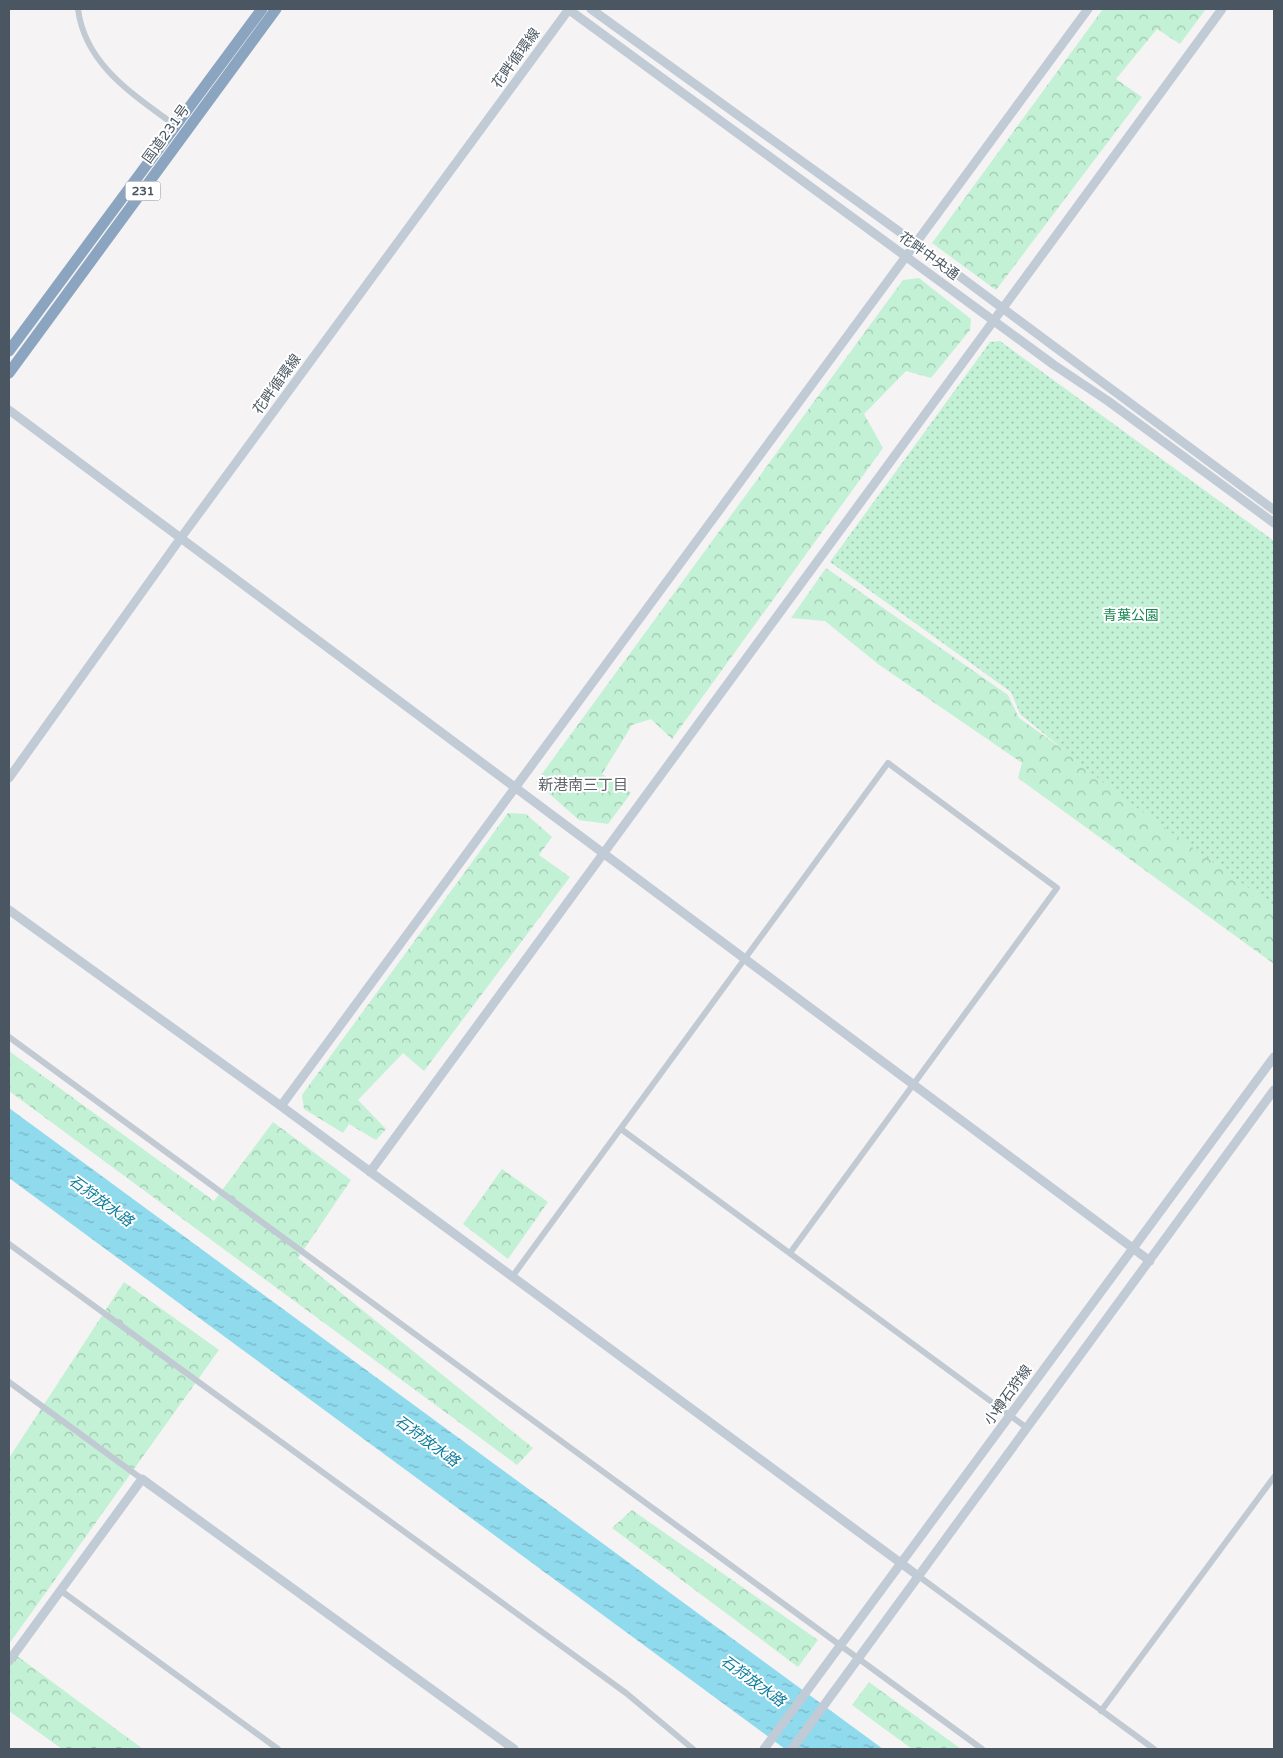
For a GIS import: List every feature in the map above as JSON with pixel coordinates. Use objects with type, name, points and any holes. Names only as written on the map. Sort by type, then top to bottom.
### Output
[{"type":"highway","name":"国道231号","points":[[9,351],[262,9]]},
{"type":"highway","name":"国道231号","points":[[9,373],[276,9]]},
{"type":"street","points":[[78,9],[91,48],[108,73],[185,133]]},
{"type":"street","name":"花畔中央通","points":[[569,9],[1083,386],[1108,401],[1274,523]]},
{"type":"street","name":"花畔循環線","points":[[9,778],[180,539],[569,9]]},
{"type":"street","name":"花畔中央通","points":[[592,9],[1002,307],[1274,510]]},
{"type":"street","points":[[281,1106],[1088,9]]},
{"type":"street","points":[[370,1172],[1222,9]]},
{"type":"street","points":[[9,410],[1150,1261]]},
{"type":"street","points":[[512,1277],[888,763],[1057,888],[790,1254]]},
{"type":"street","points":[[9,910],[281,1106],[1154,1749]]},
{"type":"street","points":[[9,1037],[840,1648],[982,1749]]},
{"type":"street","name":"小樽石狩線","points":[[767,1746],[1274,1057]]},
{"type":"street","points":[[792,1749],[1274,1090]]},
{"type":"street","points":[[621,1129],[1027,1428]]},
{"type":"street","points":[[9,1244],[626,1693],[693,1749]]},
{"type":"street","points":[[9,1382],[514,1749]]},
{"type":"street","points":[[1101,1711],[1274,1477]]},
{"type":"street","points":[[9,1661],[142,1478]]},
{"type":"street","points":[[60,1590],[278,1749]]},
{"type":"green space","points":[[1103,9],[1206,9],[1180,44],[1157,29],[1116,79],[1142,97],[996,290],[932,243]]},
{"type":"green space","points":[[919,278],[971,319],[970,330],[931,378],[906,371],[864,414],[883,448],[672,739],[651,719],[632,725],[602,774],[631,793],[608,824],[579,820],[536,782],[903,280]]},
{"type":"green space","name":"青葉公園","points":[[1000,341],[1274,541],[1274,906],[1115,792],[1020,714],[1011,692],[830,562],[990,342]]},
{"type":"green space","points":[[826,568],[1008,695],[1019,718],[1274,898],[1274,964],[1018,778],[1022,763],[878,664],[825,621],[791,618]]},
{"type":"green space","points":[[508,813],[526,814],[552,837],[539,855],[570,877],[424,1071],[403,1053],[358,1100],[386,1129],[376,1140],[349,1124],[343,1133],[304,1109],[302,1095]]},
{"type":"green space","points":[[9,1051],[214,1201],[273,1122],[351,1180],[298,1258],[533,1448],[517,1465],[9,1091]]},
{"type":"green space","points":[[502,1169],[548,1202],[508,1259],[463,1224]]},
{"type":"green space","points":[[124,1282],[219,1350],[9,1644],[9,1458]]},
{"type":"green space","points":[[632,1510],[818,1640],[798,1667],[612,1528]]},
{"type":"green space","points":[[9,1650],[143,1749],[62,1749],[9,1711]]},
{"type":"green space","points":[[869,1682],[961,1749],[912,1749],[852,1705]]},
{"type":"water","name":"石狩放水路","points":[[9,1108],[883,1749],[785,1749],[9,1178]]},
{"type":"district","name":"新港南三丁目","points":[[583,785]]}]
